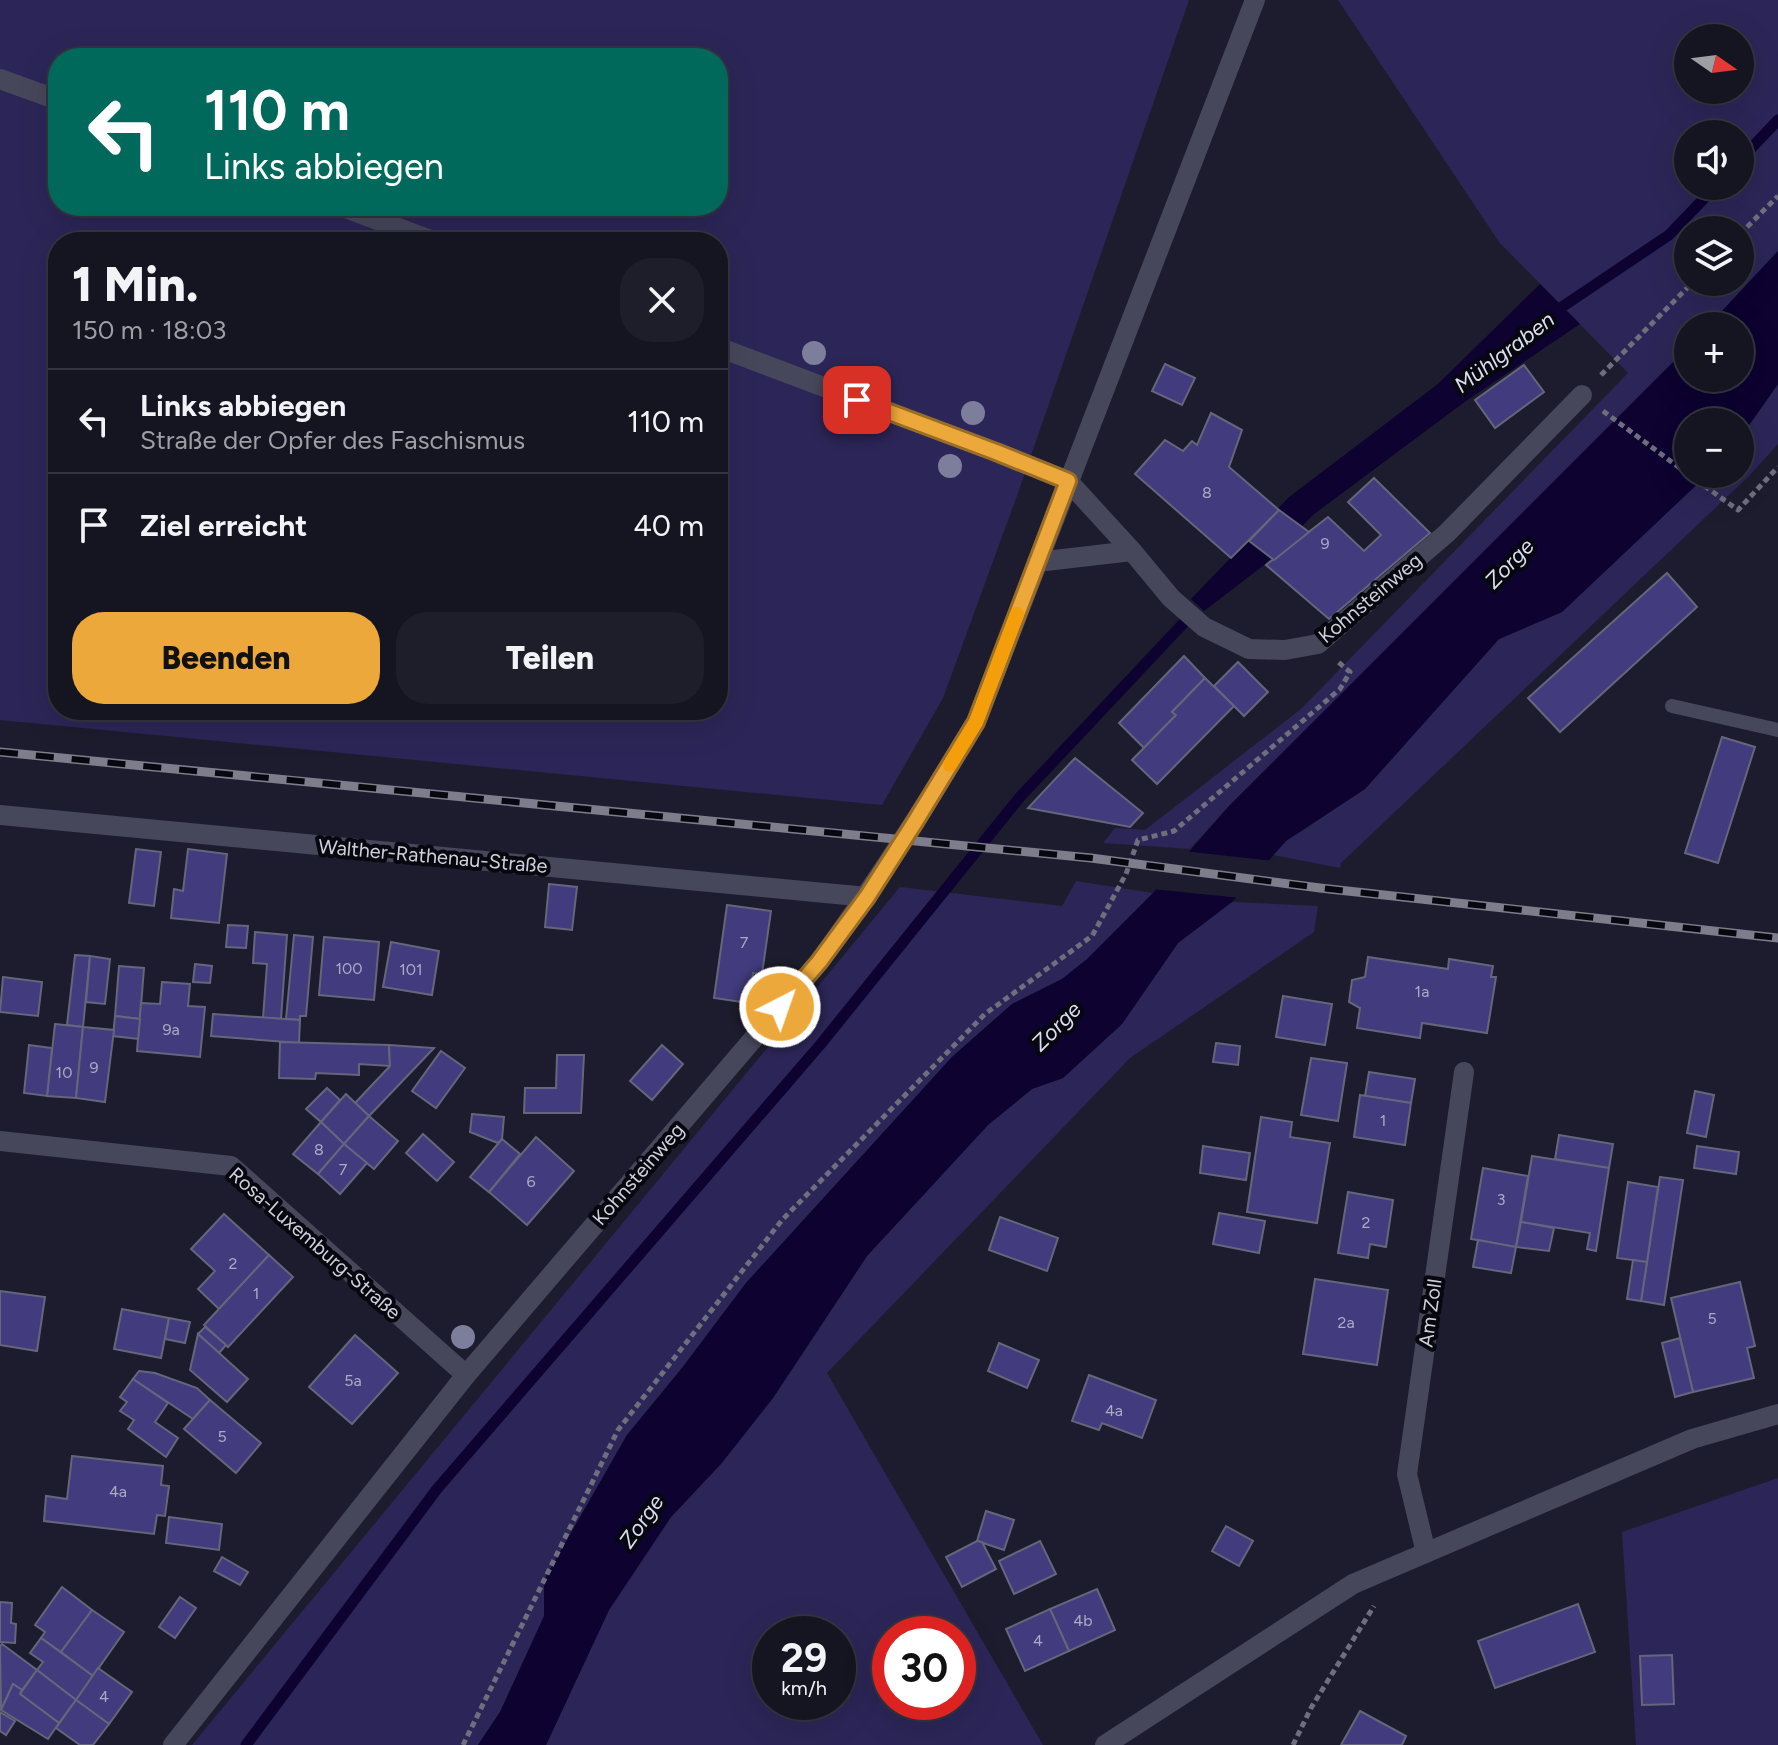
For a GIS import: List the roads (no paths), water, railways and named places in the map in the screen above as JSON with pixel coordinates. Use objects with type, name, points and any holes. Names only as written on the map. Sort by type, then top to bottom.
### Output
[{"type":"street","name":"Kohnsteinweg","points":[[173,1745],[466,1375],[819,962],[904,840],[976,722],[1255,0]]},
{"type":"street","points":[[0,79],[48,96]]},
{"type":"street","points":[[367,216],[409,232]]},
{"type":"street","points":[[728,351],[1068,481]]},
{"type":"street","name":"Kohnsteinweg","points":[[1068,481],[1171,598],[1204,627],[1249,649],[1285,650],[1318,644],[1447,533],[1582,395]]},
{"type":"street","points":[[1037,562],[1132,551]]},
{"type":"street","name":"Walther-Rathenau-Straße","points":[[0,815],[867,897]]},
{"type":"street","name":"Am Zoll","points":[[1426,1553],[1407,1474],[1464,1072]]},
{"type":"street","name":"Rosa-Luxemburg-Straße","points":[[0,1141],[231,1166],[466,1375]]},
{"type":"street","points":[[1105,1745],[1353,1584],[1692,1439],[1778,1414]]},
{"type":"lane","points":[[1672,706],[1778,730]]},
{"type":"water","name":"Zorge","points":[[1778,251],[1778,384],[1754,418],[1754,408],[1674,408],[1674,488],[1693,488],[1562,612],[1499,639],[1365,789],[1286,841],[1232,902],[1178,943],[1122,1024],[1063,1078],[1032,1089],[988,1125],[867,1256],[773,1398],[721,1464],[671,1517],[609,1610],[546,1745],[478,1745],[500,1712],[544,1616],[544,1580],[627,1435],[746,1283],[952,1057],[1012,1004],[1062,979],[1087,959],[1153,893],[1229,806],[1674,361],[1674,392],[1754,392],[1754,312],[1721,312],[1736,296],[1754,296],[1754,277]]},
{"type":"water","points":[[1540,284],[1580,324],[1466,401],[1314,514],[1264,565],[1204,611],[1191,599],[1289,497],[1438,384]]},
{"type":"waterway","name":"Mühlgraben","points":[[1754,145],[1778,120]]},
{"type":"waterway","name":"Mühlgraben","points":[[1550,315],[1669,235],[1703,200]]},
{"type":"waterway","points":[[246,1745],[437,1489],[820,1045],[1020,797],[1193,613]]},
{"type":"railway","points":[[0,752],[1091,858],[1320,888],[1778,938]]}]
